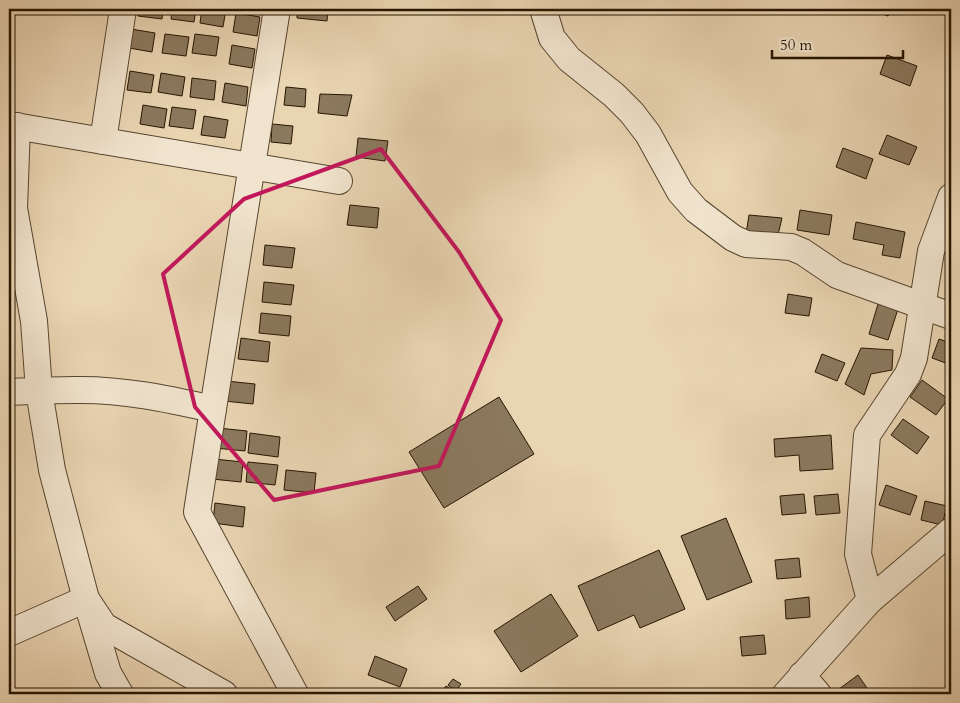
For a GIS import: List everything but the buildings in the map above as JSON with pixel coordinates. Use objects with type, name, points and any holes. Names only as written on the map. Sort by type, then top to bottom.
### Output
[{"type":"street","points":[[103,141],[123,9]]},
{"type":"street","points":[[276,9],[197,512],[295,694]]},
{"type":"street","points":[[543,9],[552,38],[569,59],[614,95],[632,113],[648,134],[680,192],[703,215],[722,227],[733,238],[746,244],[791,247],[803,252],[836,276],[951,316]]},
{"type":"street","points":[[120,694],[108,673],[86,599],[52,470],[39,391],[34,321],[14,208],[13,125],[339,181]]},
{"type":"street","points":[[870,600],[858,554],[867,435],[908,374],[914,358],[931,251],[951,197]]},
{"type":"street","points":[[9,392],[76,390],[120,392],[213,409]]},
{"type":"street","points":[[802,688],[870,600],[951,530]]},
{"type":"street","points":[[9,633],[86,599]]},
{"type":"street","points":[[86,599],[104,626],[224,694]]},
{"type":"highlighted area","points":[[381,149],[459,252],[501,320],[439,466],[274,500],[195,407],[163,274],[244,199]]}]
